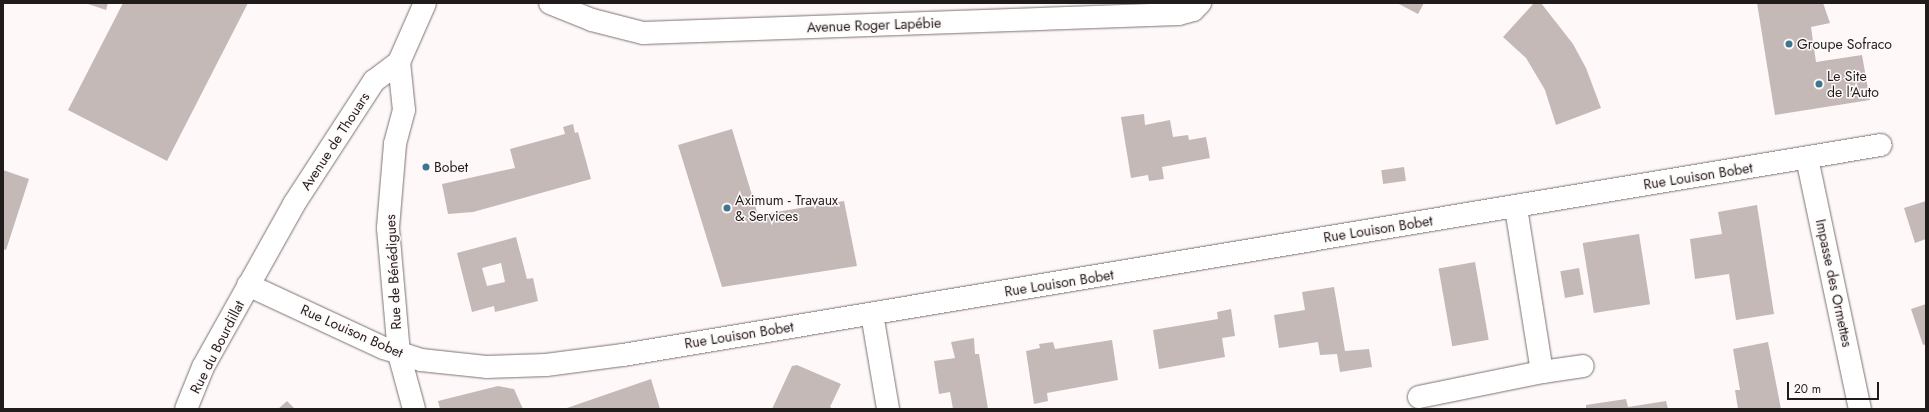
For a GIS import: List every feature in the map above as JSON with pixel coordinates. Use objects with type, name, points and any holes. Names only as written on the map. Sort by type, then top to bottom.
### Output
[{"type":"street","points":[[399,62],[425,3]]},
{"type":"street","name":"Avenue Roger Lapébie","points":[[550,3],[592,20],[643,33],[1179,14],[1193,10],[1200,3]]},
{"type":"street","name":"Avenue de Thouars","points":[[248,285],[304,187],[374,80],[399,62]]},
{"type":"street","name":"Rue de Bénédigues","points":[[399,62],[404,110],[395,144],[388,228],[399,354],[414,409]]},
{"type":"street","name":"Rue Louison Bobet","points":[[248,285],[399,354],[421,360],[486,367],[546,365],[872,314],[1807,158],[1881,144]]},
{"type":"street","name":"Impasse des Ormettes","points":[[1807,158],[1860,409]]},
{"type":"street","points":[[1516,206],[1542,372]]},
{"type":"street","name":"Rue du Bourdillat","points":[[186,409],[203,367],[248,285]]},
{"type":"street","points":[[872,314],[888,409]]},
{"type":"street","points":[[1419,397],[1542,372],[1584,366]]},
{"type":"building","points":[[85,3],[108,3],[106,10]]},
{"type":"building","points":[[123,3],[248,3],[167,161],[68,110]]},
{"type":"building","points":[[1397,3],[1424,3],[1418,14]]},
{"type":"building","points":[[1534,3],[1541,3],[1573,44],[1586,68],[1601,108],[1556,125],[1545,90],[1526,58],[1503,37]]},
{"type":"building","points":[[1757,3],[1823,3],[1830,23],[1811,27],[1816,62],[1862,55],[1870,100],[1775,115]]},
{"type":"building","points":[[1144,114],[1145,125],[1170,120],[1173,137],[1188,135],[1189,140],[1206,137],[1210,158],[1162,167],[1164,179],[1149,181],[1148,175],[1131,178],[1121,117]]},
{"type":"building","points":[[573,124],[575,133],[578,132],[591,179],[473,212],[448,214],[442,184],[515,168],[510,149],[565,134],[563,127]]},
{"type":"building","name":"Aximum - Travaux & Services","points":[[732,129],[758,215],[844,201],[857,266],[722,287],[678,145]]},
{"type":"building","points":[[1404,167],[1406,181],[1383,184],[1381,170]]},
{"type":"building","points":[[3,170],[29,179],[6,250],[3,249]]},
{"type":"building","points":[[1926,201],[1926,239],[1915,243],[1904,208]]},
{"type":"building","points":[[1757,205],[1774,314],[1736,320],[1729,274],[1695,279],[1690,239],[1722,234],[1718,212]]},
{"type":"building","points":[[1639,234],[1650,304],[1594,313],[1583,243]]},
{"type":"building","points":[[516,237],[527,279],[533,278],[538,301],[495,312],[494,306],[472,312],[457,253]],"holes":[[[501,263],[505,282],[487,286],[482,268]]]},
{"type":"building","points":[[1475,262],[1489,340],[1452,346],[1439,268]]},
{"type":"building","points":[[1579,268],[1584,295],[1565,298],[1560,271]]},
{"type":"building","points":[[1334,287],[1345,351],[1369,349],[1372,367],[1340,372],[1337,354],[1320,355],[1318,342],[1279,348],[1274,315],[1305,310],[1302,292]]},
{"type":"building","points":[[1926,304],[1926,344],[1923,345],[1911,309]]},
{"type":"building","points":[[1231,309],[1235,336],[1222,338],[1225,357],[1159,369],[1153,330],[1218,319],[1217,312]]},
{"type":"building","points":[[974,338],[975,354],[979,354],[988,409],[953,409],[950,392],[939,394],[934,361],[955,358],[951,342]]},
{"type":"building","points":[[1112,340],[1118,380],[1047,393],[1048,401],[1034,404],[1026,351],[1040,348],[1039,344],[1053,342],[1055,349]]},
{"type":"building","points":[[1768,342],[1781,409],[1738,409],[1735,390],[1740,390],[1733,349]]},
{"type":"building","points":[[797,365],[841,384],[830,407],[833,409],[772,409],[792,366]]},
{"type":"building","points":[[651,379],[660,409],[564,409]]},
{"type":"building","points":[[498,386],[514,389],[523,409],[440,409],[438,401]]},
{"type":"building","points":[[1626,399],[1628,407],[1666,401],[1668,409],[1586,409],[1586,405]]},
{"type":"building","points":[[287,401],[295,409],[278,409]]},
{"type":"place","name":"Groupe Sofraco","points":[[1789,44]]},
{"type":"place","name":"Le Site de l'Auto","points":[[1819,84]]},
{"type":"place","name":"Bobet","points":[[426,167]]},
{"type":"place","name":"Aximum - Travaux & Services","points":[[727,208]]}]
